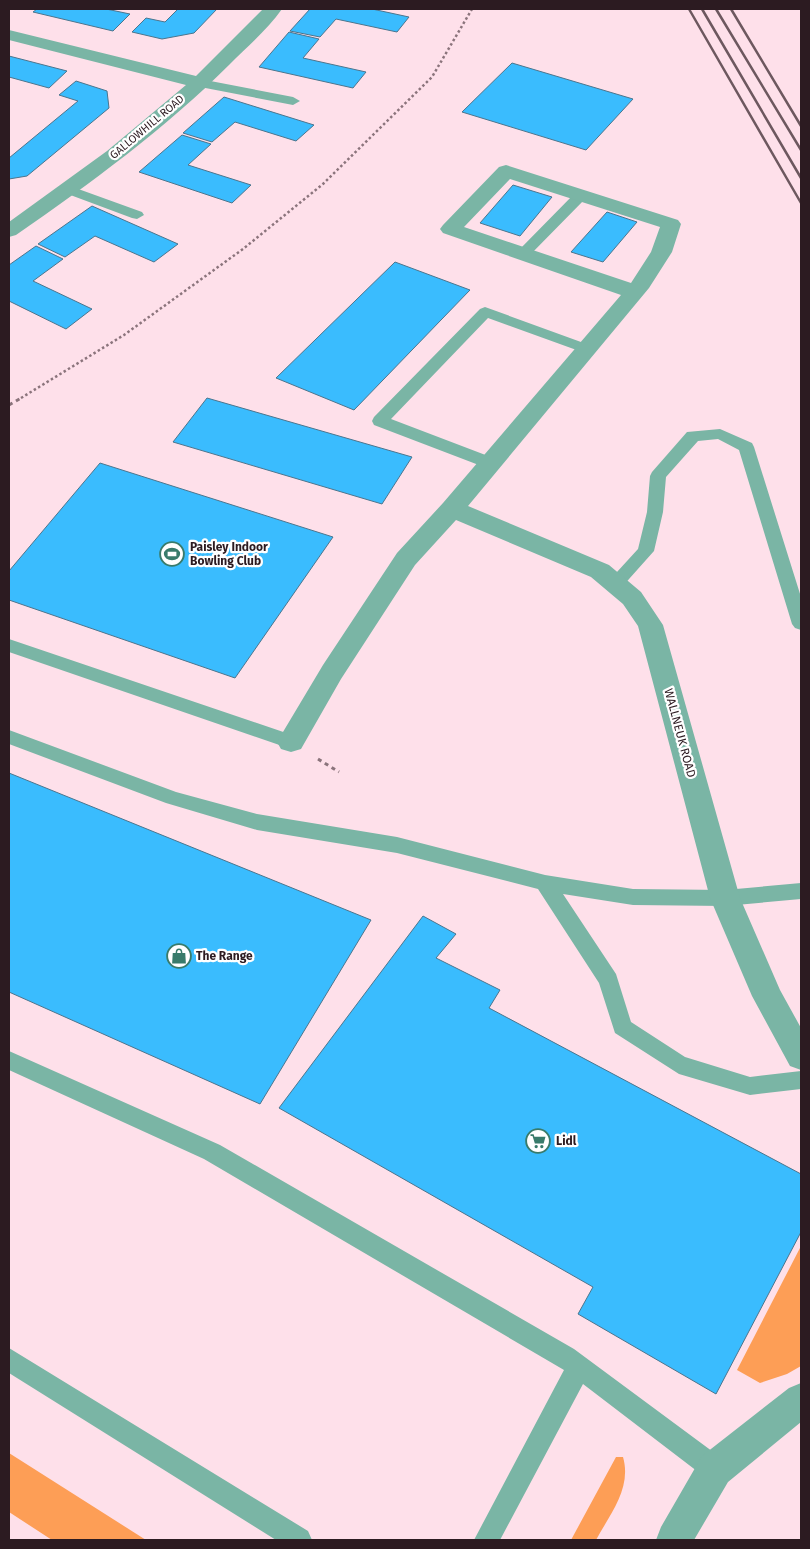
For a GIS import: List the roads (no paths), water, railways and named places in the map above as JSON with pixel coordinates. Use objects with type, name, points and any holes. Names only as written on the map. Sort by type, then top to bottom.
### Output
[{"type":"street","name":"GALLOWHILL ROAD","points":[[9,230],[70,190],[200,83],[273,9]]},
{"type":"street","points":[[12,34],[200,83]]},
{"type":"street","points":[[291,742],[332,672],[406,559],[452,509],[636,292],[660,260],[668,242],[671,224],[506,171],[450,229],[636,292]]},
{"type":"street","name":"WALLNEUK ROAD","points":[[452,509],[600,571],[632,598],[650,624],[725,898],[766,996],[801,1056]]},
{"type":"street","points":[[674,1540],[715,1469],[801,1400]]},
{"type":"lane","points":[[200,83],[293,101]]},
{"type":"lane","points":[[70,190],[136,215]]},
{"type":"lane","points":[[523,254],[581,195]]},
{"type":"lane","points":[[490,463],[380,421],[485,312],[587,349]]},
{"type":"lane","points":[[614,584],[646,551],[655,512],[658,476],[693,436],[720,434],[746,447],[801,624]]},
{"type":"lane","points":[[9,645],[291,742]]},
{"type":"lane","points":[[9,736],[173,798],[248,819],[397,846],[545,884],[633,897],[725,898],[801,891]]},
{"type":"lane","points":[[545,884],[609,980],[622,1027],[679,1065],[750,1086],[801,1080]]},
{"type":"lane","points":[[9,1060],[212,1152],[566,1357],[715,1469]]},
{"type":"lane","points":[[9,1360],[299,1540]]},
{"type":"lane","points":[[487,1540],[579,1367]]},
{"type":"railway","points":[[689,9],[801,203]]},
{"type":"railway","points":[[702,9],[801,178]]},
{"type":"railway","points":[[716,9],[801,150]]},
{"type":"railway","points":[[731,9],[801,126]]},
{"type":"place","name":"Paisley Indoor Bowling Club","points":[[172,554]]},
{"type":"place","name":"The Range","points":[[179,956]]},
{"type":"place","name":"Lidl","points":[[538,1141]]}]
